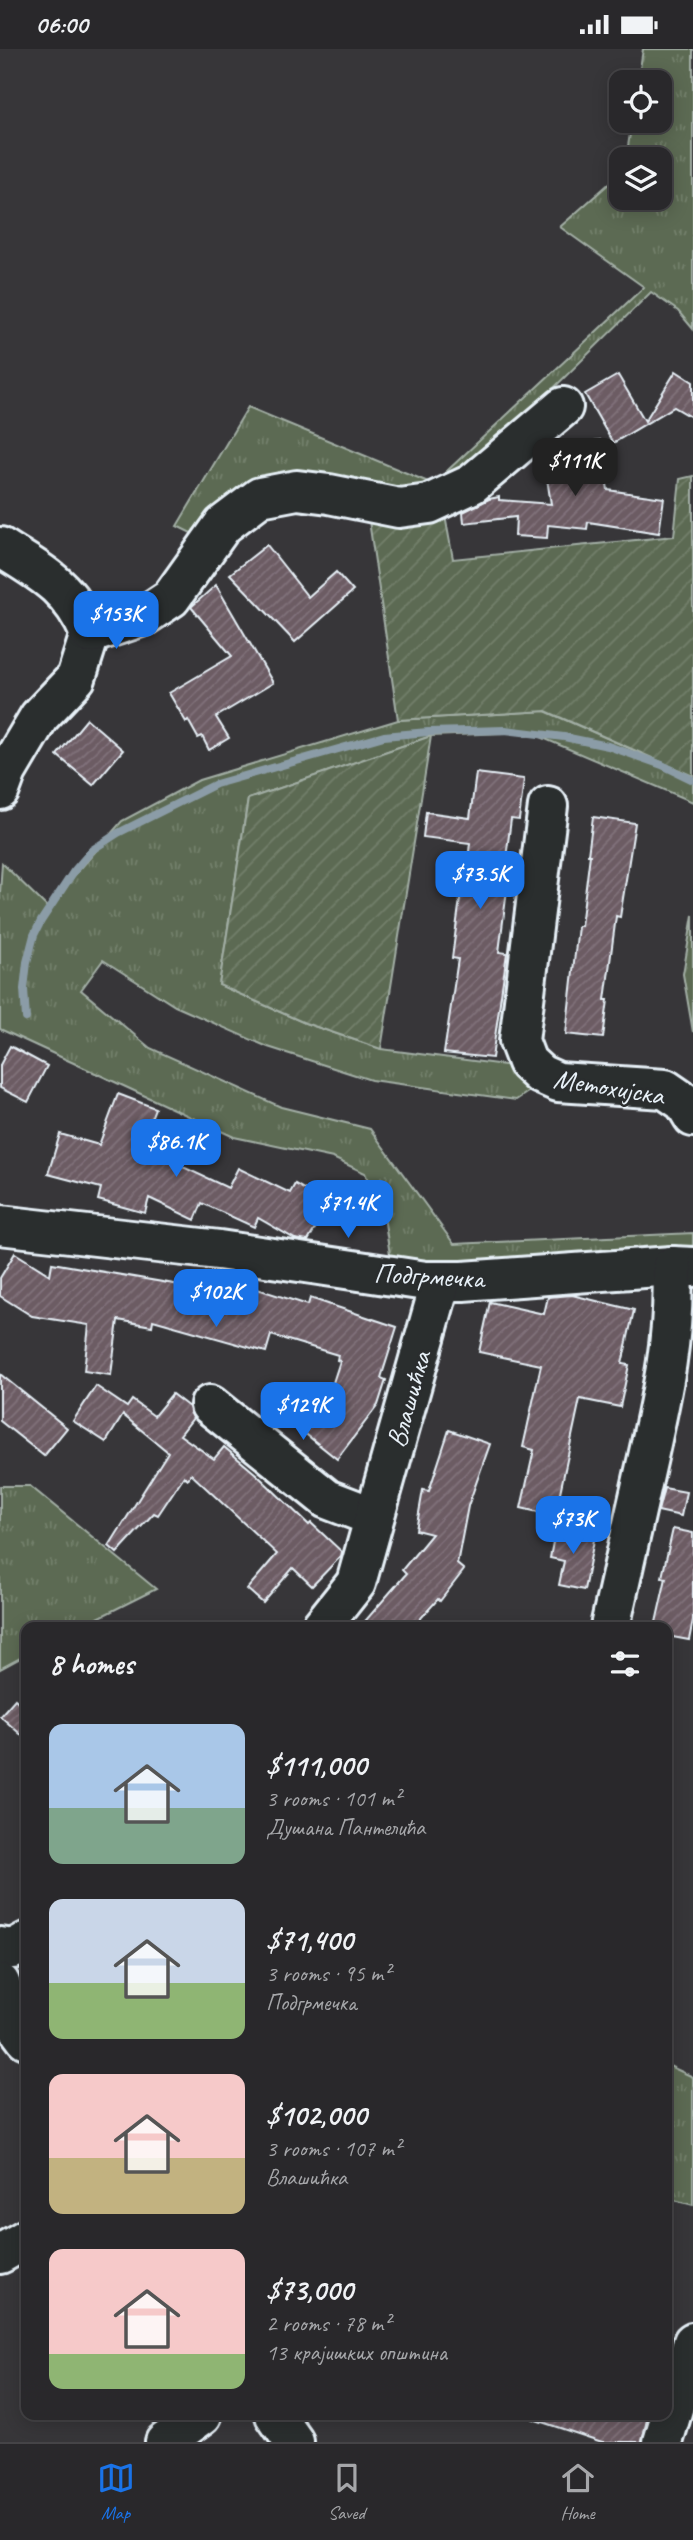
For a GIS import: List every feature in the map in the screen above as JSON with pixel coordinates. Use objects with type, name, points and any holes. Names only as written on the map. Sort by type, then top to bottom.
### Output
[{"type":"street","points":[[90,634],[144,616],[171,598],[223,526],[260,497],[297,491],[329,494],[399,508],[429,504],[472,484],[563,407]]},
{"type":"street","points":[[0,547],[62,588],[81,612],[90,634],[76,678],[38,717],[7,771],[0,790]]},
{"type":"street","name":"Метохијска","points":[[548,806],[519,1041],[527,1062],[540,1074],[558,1082],[664,1089],[684,1102],[693,1117]]},
{"type":"street","name":"Подгрмечка","points":[[0,1225],[219,1250],[441,1281],[682,1267]]},
{"type":"street","points":[[611,1622],[664,1387],[682,1267]]},
{"type":"street","name":"Влашићка","points":[[325,1622],[356,1583],[441,1281]]},
{"type":"street","points":[[210,1405],[327,1499],[374,1517]]},
{"type":"street","points":[[0,1947],[13,1949],[21,1945]]},
{"type":"street","points":[[0,1983],[21,2032]]},
{"type":"street","points":[[0,2254],[21,2242]]},
{"type":"street","points":[[672,2412],[693,2342]]},
{"type":"street","points":[[165,2442],[195,2420]]},
{"type":"street","points":[[279,2420],[294,2442]]},
{"type":"street","points":[[663,2442],[670,2420]]},
{"type":"green space","points":[[643,49],[693,49],[693,329],[678,311],[651,292],[445,495],[331,482],[193,534],[177,526],[248,407],[433,484],[644,287],[560,227],[609,184],[609,210],[672,210],[672,147],[628,147],[630,133],[672,133],[672,70],[640,70]]},
{"type":"green space","points":[[693,476],[693,776],[546,711],[398,720],[368,514],[444,510],[453,559],[674,536],[680,479]]},
{"type":"green space","points":[[545,711],[693,776],[693,802],[529,732],[431,736],[248,799],[219,985],[305,1023],[381,1049],[528,1068],[540,1084],[516,1100],[371,1080],[268,1047],[175,1006],[103,960],[81,990],[150,1048],[281,1107],[370,1129],[454,1244],[693,1233],[693,1257],[392,1267],[384,1217],[365,1173],[333,1158],[234,1137],[0,1029],[2,863],[47,907],[122,821],[199,780],[398,720]]},
{"type":"green space","points":[[431,736],[381,1049],[305,1023],[219,985],[248,799]]},
{"type":"green space","points":[[693,915],[693,1032],[683,974]]},
{"type":"green space","points":[[0,1486],[30,1486],[156,1589],[90,1622],[21,1622],[21,1658],[0,1669]]},
{"type":"green space","points":[[672,2067],[693,2077],[693,2205],[672,2199]]},
{"type":"building","points":[[676,371],[693,382],[693,418],[674,407],[613,443],[585,394],[618,375],[645,421]]},
{"type":"building","points":[[600,440],[608,490],[664,498],[659,533],[588,522],[587,529],[548,525],[547,538],[515,536],[516,517],[464,523],[463,512],[489,499],[499,497],[499,500],[551,504],[543,453],[547,449]]},
{"type":"building","points":[[267,545],[308,597],[336,572],[353,591],[295,642],[230,574]]},
{"type":"building","points":[[216,585],[273,683],[216,717],[229,738],[209,750],[202,736],[198,738],[188,720],[186,722],[169,693],[232,656],[191,607]]},
{"type":"building","points":[[87,719],[123,750],[93,785],[57,755]]},
{"type":"building","points":[[476,773],[524,779],[519,820],[511,819],[502,889],[507,890],[499,952],[507,953],[492,1058],[444,1053],[458,959],[452,958],[470,843],[423,837],[426,812],[470,818]]},
{"type":"building","points":[[593,817],[635,823],[620,917],[616,916],[603,1038],[566,1034]]},
{"type":"building","points":[[10,1046],[47,1066],[28,1102],[0,1088],[0,1065]]},
{"type":"building","points":[[118,1094],[155,1108],[140,1147],[228,1188],[238,1168],[290,1193],[295,1184],[329,1204],[308,1241],[295,1239],[258,1218],[254,1227],[202,1203],[195,1220],[149,1198],[145,1213],[98,1200],[101,1188],[48,1174],[60,1134],[99,1145]]},
{"type":"building","points":[[15,1253],[50,1275],[52,1263],[186,1286],[189,1274],[237,1287],[238,1283],[308,1305],[310,1298],[397,1327],[381,1378],[386,1380],[378,1405],[337,1459],[302,1431],[328,1398],[340,1361],[337,1360],[338,1355],[271,1335],[266,1352],[153,1320],[152,1326],[118,1320],[111,1375],[84,1371],[89,1325],[32,1316],[0,1296],[0,1278]]},
{"type":"building","points":[[572,1295],[634,1310],[622,1364],[629,1365],[620,1407],[580,1399],[555,1516],[521,1508],[534,1450],[523,1447],[541,1365],[479,1352],[490,1302],[544,1314],[548,1297]]},
{"type":"building","points":[[0,1374],[67,1428],[44,1456],[0,1421]]},
{"type":"building","points":[[96,1386],[127,1407],[132,1400],[154,1416],[172,1394],[189,1407],[193,1418],[180,1435],[214,1459],[224,1447],[309,1525],[311,1523],[342,1552],[341,1556],[312,1586],[293,1568],[263,1603],[247,1589],[277,1554],[191,1474],[188,1479],[184,1476],[158,1515],[154,1513],[117,1553],[109,1546],[168,1452],[123,1415],[106,1442],[73,1421]]},
{"type":"building","points":[[449,1430],[490,1444],[468,1506],[457,1564],[464,1570],[440,1601],[438,1599],[417,1622],[364,1622],[406,1574],[402,1570],[432,1534],[416,1530],[423,1490],[429,1491]]},
{"type":"building","points":[[664,1488],[686,1492],[681,1516],[658,1511]]},
{"type":"building","points":[[556,1526],[595,1535],[584,1590],[559,1585],[564,1561],[550,1558]]},
{"type":"building","points":[[673,1529],[693,1533],[693,1620],[689,1640],[672,1637],[672,1622],[656,1622],[666,1578],[662,1577]]},
{"type":"building","points":[[15,1699],[21,1704],[21,1735],[0,1716]]},
{"type":"building","points":[[536,2420],[647,2420],[642,2442],[602,2442]]},
{"type":"waterway","points":[[26,1018],[24,989],[34,935],[74,871],[92,850],[118,833],[216,784],[384,736],[505,730],[564,737],[608,746],[662,765],[693,780]]}]
